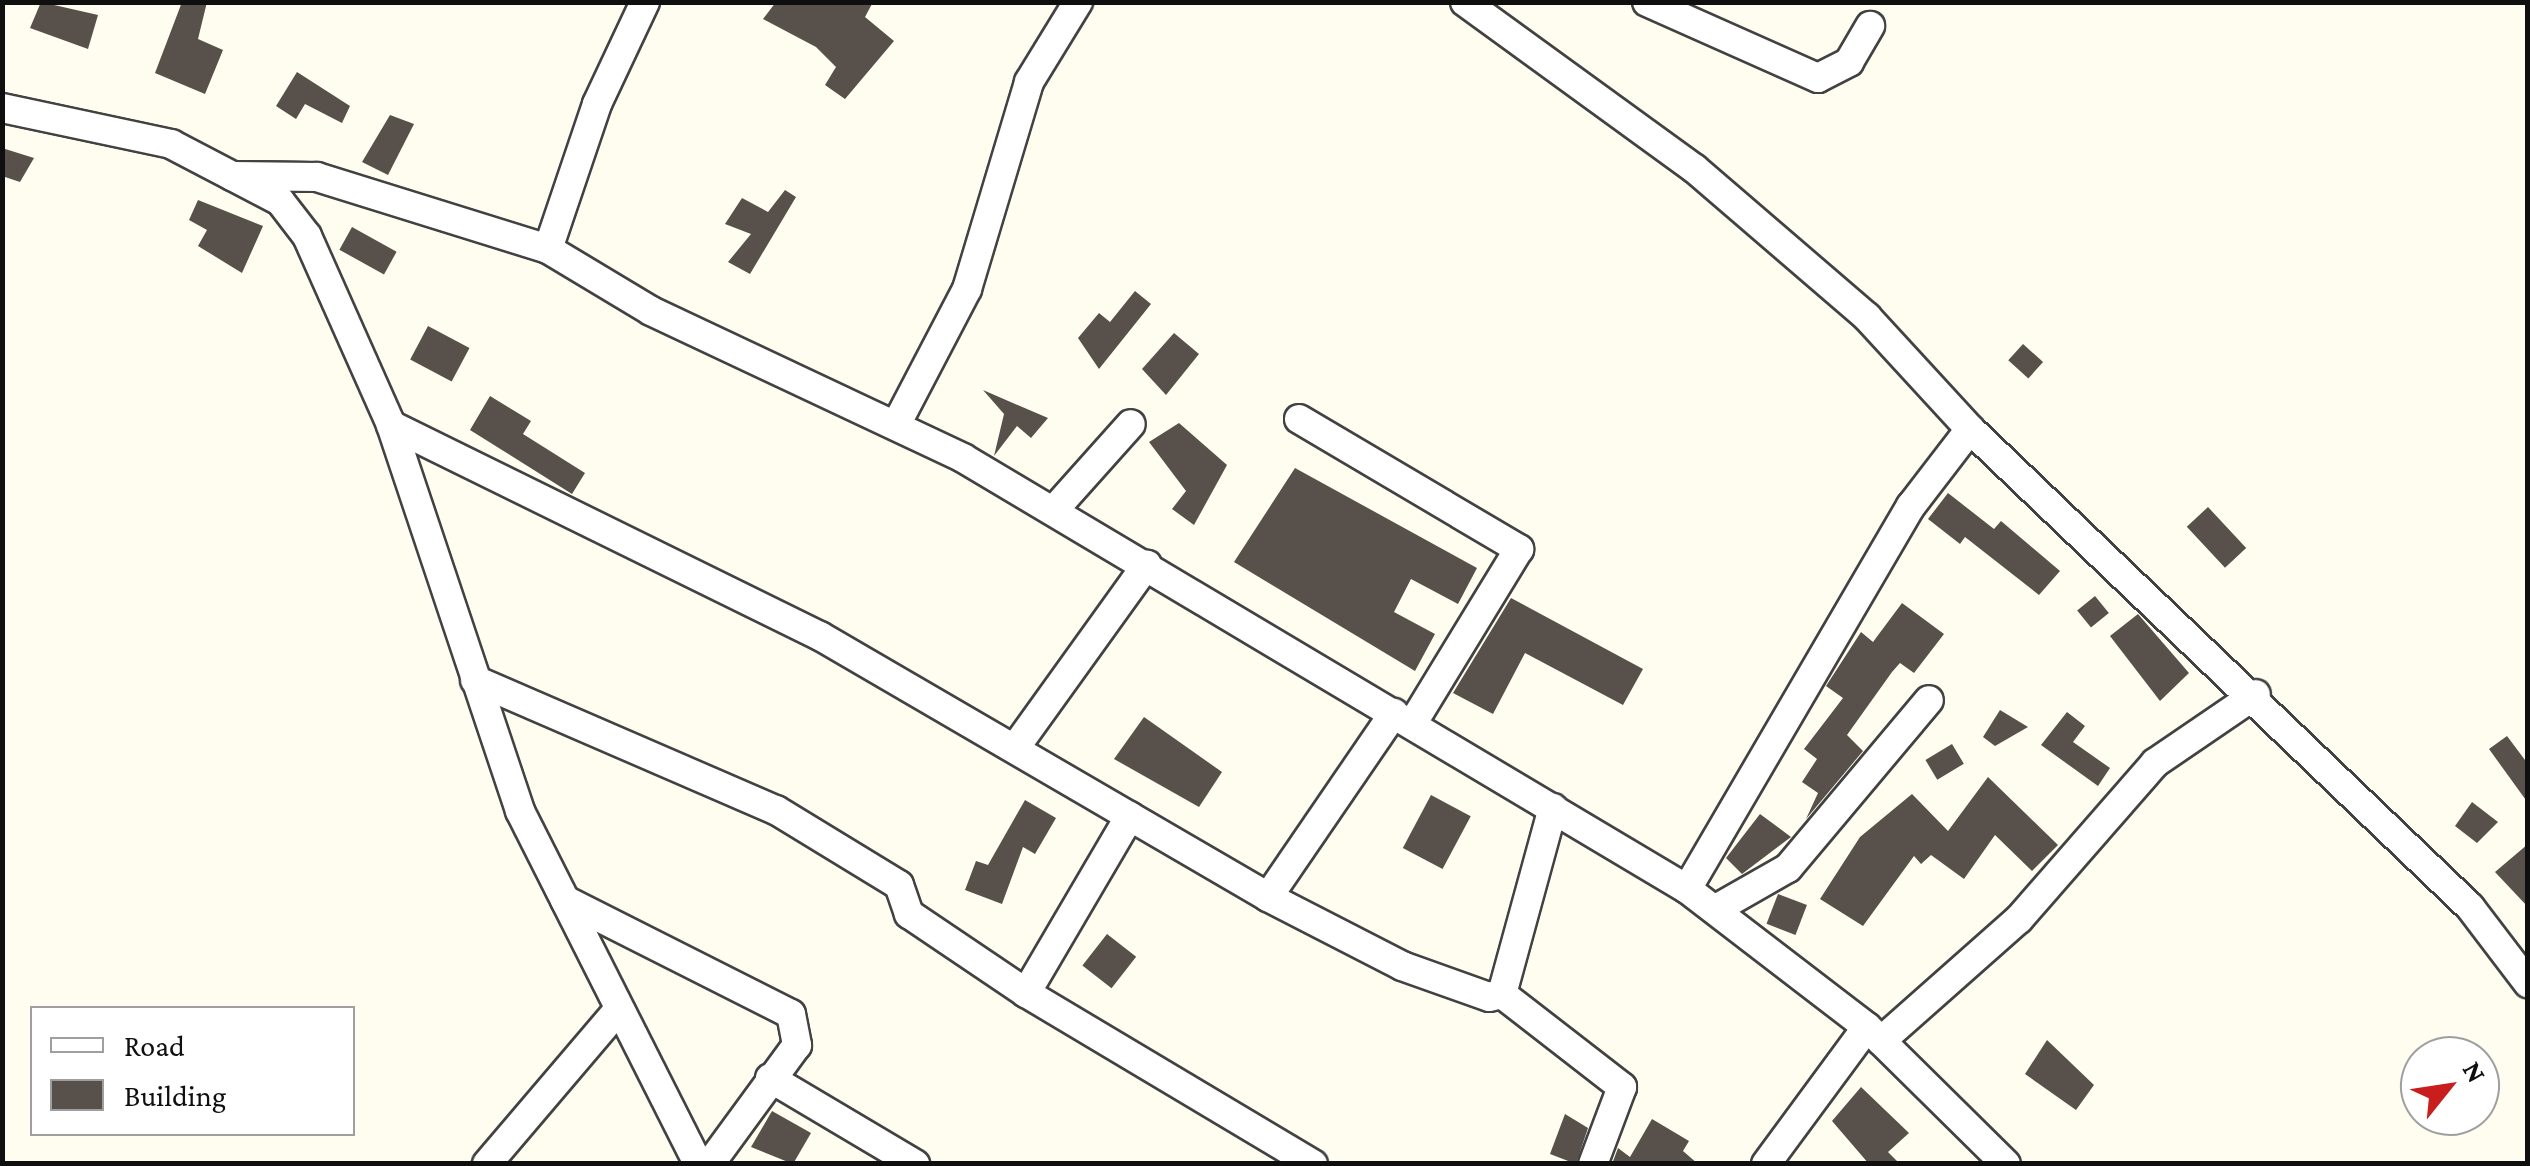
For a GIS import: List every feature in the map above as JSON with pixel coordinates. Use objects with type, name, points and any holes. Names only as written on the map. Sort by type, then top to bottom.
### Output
[{"type":"street","points":[[548,250],[597,104],[645,2]]},
{"type":"street","points":[[897,424],[967,289],[1029,82],[1078,2]]},
{"type":"street","points":[[1465,2],[1695,169],[1867,317],[1970,429],[2256,694],[2470,907],[2528,983]]},
{"type":"street","points":[[1648,2],[1818,78],[1848,62],[1870,26]]},
{"type":"street","points":[[2,108],[171,144],[280,201],[307,236],[390,425],[520,812],[698,1164]]},
{"type":"street","points":[[232,176],[317,176],[548,250],[651,311],[897,424],[1054,510],[1687,889],[1874,1034],[2006,1164]]},
{"type":"street","points":[[1268,897],[1403,718],[1519,549],[1299,419]]},
{"type":"street","points":[[1054,510],[1130,424]]},
{"type":"street","points":[[390,425],[820,636],[1268,897],[1402,966],[1502,994],[1622,1087],[1593,1164]]},
{"type":"street","points":[[1687,889],[1912,506],[1970,429]]},
{"type":"street","points":[[1015,748],[1148,564]]},
{"type":"street","points":[[475,680],[776,810],[899,885],[909,914],[1026,993],[1313,1164]]},
{"type":"street","points":[[1766,1164],[1874,1034],[2019,919],[2155,763],[2256,694]]},
{"type":"street","points":[[1716,909],[1788,868],[1929,700]]},
{"type":"street","points":[[1502,994],[1553,808]]},
{"type":"street","points":[[1026,993],[1130,816]]},
{"type":"street","points":[[564,900],[790,1014],[797,1045],[710,1164]]},
{"type":"street","points":[[487,1164],[618,1010]]},
{"type":"street","points":[[770,1078],[915,1164]]},
{"type":"building","points":[[41,2],[98,15],[88,49],[30,28]]},
{"type":"building","points":[[182,2],[207,2],[198,39],[223,50],[205,94],[155,73]]},
{"type":"building","points":[[776,2],[873,2],[865,17],[894,41],[845,99],[825,85],[836,67],[816,47],[763,19]]},
{"type":"building","points":[[297,72],[350,106],[342,123],[305,104],[296,119],[276,106]]},
{"type":"building","points":[[390,115],[414,124],[388,175],[362,162]]},
{"type":"building","points":[[2,148],[34,158],[20,182],[2,176]]},
{"type":"building","points":[[785,190],[796,197],[750,274],[728,262],[751,234],[725,224],[742,198],[768,212]]},
{"type":"building","points":[[198,200],[263,226],[242,273],[198,246],[207,230],[189,220]]},
{"type":"building","points":[[352,227],[397,252],[384,274],[339,250]]},
{"type":"building","points":[[1135,291],[1151,304],[1099,369],[1078,338],[1099,313],[1110,322]]},
{"type":"building","points":[[428,326],[469,348],[452,382],[410,360]]},
{"type":"building","points":[[1174,333],[1199,354],[1166,395],[1142,369]]},
{"type":"building","points":[[2023,344],[2043,362],[2028,378],[2008,360]]},
{"type":"building","points":[[983,390],[1048,418],[1031,438],[1017,426],[994,456],[1004,414]]},
{"type":"building","points":[[490,396],[531,421],[523,434],[585,473],[572,494],[470,430]]},
{"type":"building","points":[[1179,423],[1227,465],[1194,525],[1172,509],[1186,491],[1149,442]]},
{"type":"building","points":[[1295,468],[1477,568],[1458,604],[1411,579],[1394,612],[1435,634],[1415,671],[1234,562]]},
{"type":"building","points":[[1948,493],[1994,529],[2001,521],[2060,571],[2039,595],[1965,537],[1960,544],[1928,519]]},
{"type":"building","points":[[2208,507],[2246,548],[2225,568],[2187,527]]},
{"type":"building","points":[[2095,596],[2109,613],[2091,628],[2077,610]]},
{"type":"building","points":[[1511,598],[1643,669],[1623,705],[1525,653],[1493,714],[1453,693]]},
{"type":"building","points":[[1902,603],[1944,634],[1914,673],[1900,663],[1892,672],[1847,735],[1863,751],[1806,819],[1818,793],[1802,782],[1817,759],[1804,749],[1843,698],[1826,686],[1861,632],[1873,642]]},
{"type":"building","points":[[2138,614],[2189,673],[2160,701],[2110,636]]},
{"type":"building","points":[[2000,710],[2028,727],[1995,746],[1983,737]]},
{"type":"building","points":[[2067,712],[2085,726],[2073,742],[2110,768],[2098,786],[2041,745]]},
{"type":"building","points":[[1144,717],[1222,772],[1199,807],[1114,759]]},
{"type":"building","points":[[2507,736],[2528,764],[2528,803],[2489,749]]},
{"type":"building","points":[[1952,744],[1964,764],[1937,780],[1925,760]]},
{"type":"building","points":[[1988,777],[2058,845],[2032,871],[1995,835],[1964,879],[1931,855],[1921,864],[1914,856],[1863,926],[1820,899],[1860,837],[1912,794],[1948,831]]},
{"type":"building","points":[[1431,795],[1471,816],[1443,869],[1403,848]]},
{"type":"building","points":[[1025,800],[1056,818],[1035,854],[1023,847],[1002,904],[965,890],[976,861],[988,865]]},
{"type":"building","points":[[2472,802],[2498,822],[2477,843],[2455,826]]},
{"type":"building","points":[[1760,814],[1791,837],[1742,874],[1726,858]]},
{"type":"building","points":[[2528,844],[2528,907],[2495,872]]},
{"type":"building","points":[[1778,894],[1807,905],[1795,935],[1767,924]]},
{"type":"building","points":[[1107,934],[1136,957],[1112,988],[1082,966]]},
{"type":"building","points":[[2047,1040],[2094,1085],[2076,1110],[2025,1074]]},
{"type":"building","points":[[1861,1087],[1909,1133],[1888,1152],[1900,1164],[1869,1164],[1832,1121]]},
{"type":"building","points":[[772,1111],[811,1133],[793,1164],[751,1147]]},
{"type":"building","points":[[1565,1114],[1588,1128],[1576,1164],[1550,1154]]},
{"type":"building","points":[[1652,1119],[1689,1141],[1683,1151],[1698,1164],[1612,1164],[1618,1148],[1630,1157]]}]
